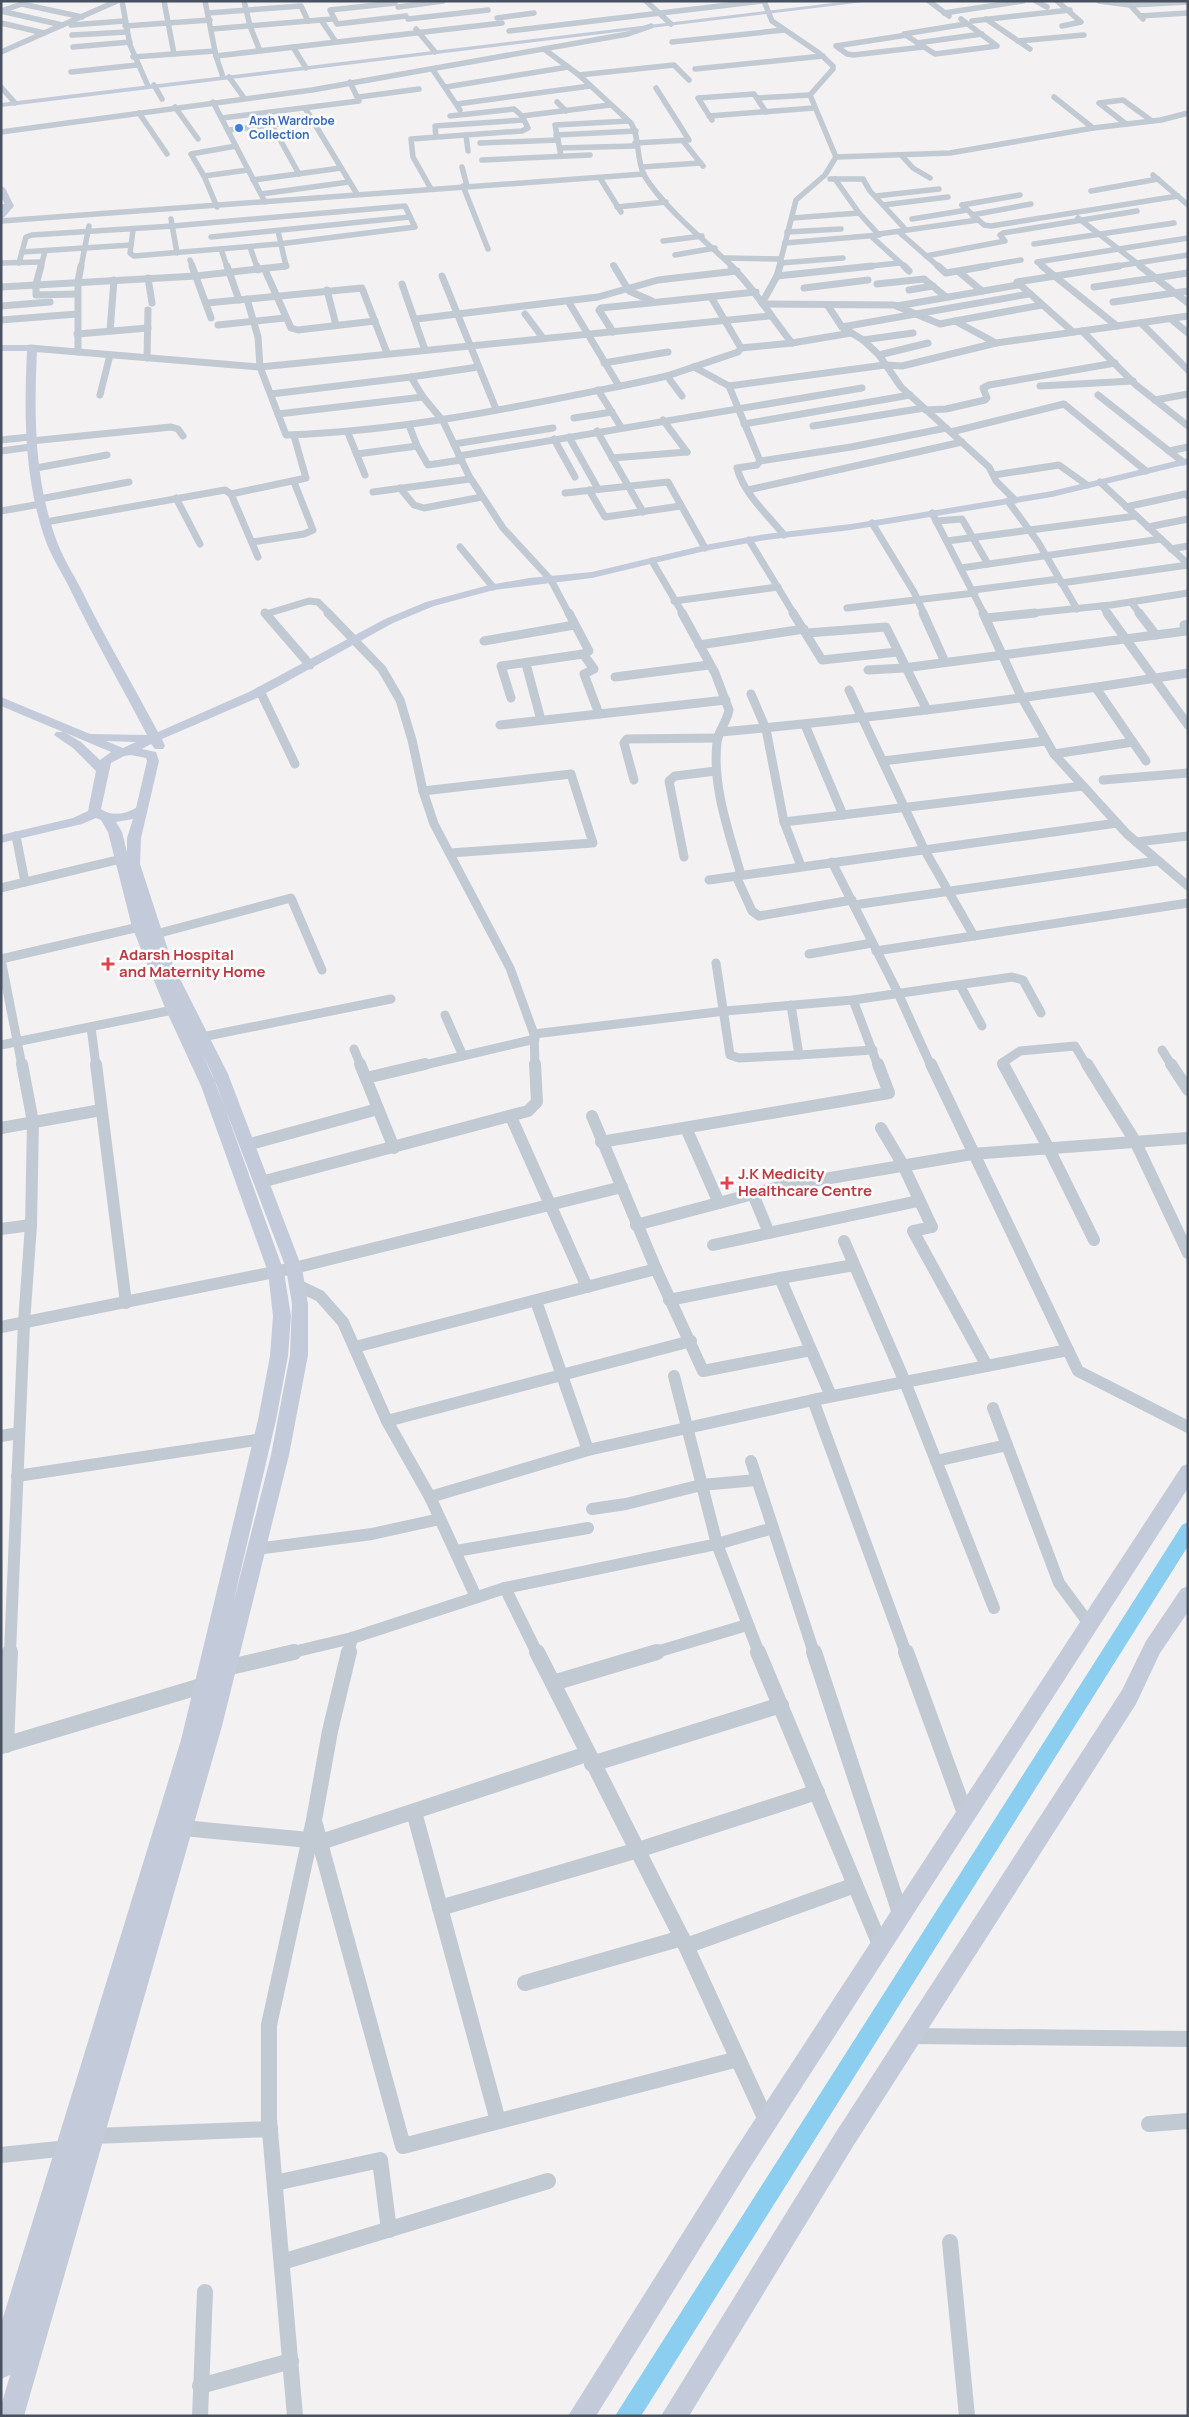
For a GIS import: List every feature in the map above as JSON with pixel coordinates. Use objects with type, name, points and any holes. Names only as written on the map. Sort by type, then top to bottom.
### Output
[{"type":"street","points":[[70,24],[117,1]]},
{"type":"street","points":[[122,1],[125,26],[133,57],[151,86],[162,99]]},
{"type":"street","points":[[164,1],[174,54]]},
{"type":"street","points":[[206,1],[216,54],[226,77],[244,98]]},
{"type":"street","points":[[244,1],[250,26],[260,51]]},
{"type":"street","points":[[646,1],[670,24]]},
{"type":"street","points":[[685,1],[692,10]]},
{"type":"street","points":[[509,31],[692,10],[722,4],[763,1],[772,21],[823,53],[832,64],[833,69],[810,95],[758,98]]},
{"type":"street","points":[[1,105],[869,1]]},
{"type":"street","points":[[929,1],[952,19]]},
{"type":"street","points":[[944,13],[1023,1]]},
{"type":"street","points":[[1036,1],[1047,7]]},
{"type":"street","points":[[1057,1],[1070,10],[1081,23],[1062,26]]},
{"type":"street","points":[[1099,1],[1109,4],[1130,5],[1188,3]]},
{"type":"street","points":[[439,2],[331,9],[333,19],[337,24],[407,18],[486,8],[502,23],[517,43]]},
{"type":"street","points":[[1010,2],[1034,14]]},
{"type":"street","points":[[1,11],[22,4],[82,17]]},
{"type":"street","points":[[208,13],[290,4],[303,6],[308,22]]},
{"type":"street","points":[[396,4],[436,52]]},
{"type":"street","points":[[1167,4],[1177,14]]},
{"type":"street","points":[[1130,5],[1142,17],[1188,14]]},
{"type":"street","points":[[358,6],[364,21]]},
{"type":"street","points":[[276,7],[279,24]]},
{"type":"street","points":[[960,19],[969,23],[997,46],[932,54],[904,33],[969,23],[986,20],[1070,10]]},
{"type":"street","points":[[1,11],[62,25]]},
{"type":"street","points":[[496,18],[534,13]]},
{"type":"street","points":[[212,29],[333,19]]},
{"type":"street","points":[[72,35],[125,26],[210,20]]},
{"type":"street","points":[[321,20],[336,42]]},
{"type":"street","points":[[986,20],[1030,49]]},
{"type":"street","points":[[1,23],[44,33]]},
{"type":"street","points":[[133,57],[260,51],[420,34],[502,23]]},
{"type":"street","points":[[70,24],[74,54]]},
{"type":"street","points":[[1,52],[62,25],[125,26]]},
{"type":"street","points":[[1,31],[14,26]]},
{"type":"street","points":[[1,132],[88,122],[175,107],[312,90],[628,34],[652,26]]},
{"type":"street","points":[[672,42],[784,30]]},
{"type":"street","points":[[917,43],[982,34]]},
{"type":"street","points":[[1018,41],[1084,35]]},
{"type":"street","points":[[907,36],[837,45],[841,50],[853,55],[923,47]]},
{"type":"street","points":[[1071,36],[1080,45]]},
{"type":"street","points":[[1042,39],[1053,47]]},
{"type":"street","points":[[73,47],[130,42]]},
{"type":"street","points":[[293,47],[306,68]]},
{"type":"street","points":[[544,49],[581,77],[628,120],[636,131],[635,145],[644,174],[666,202],[726,258],[756,292],[770,316],[792,343]]},
{"type":"street","points":[[834,51],[841,50]]},
{"type":"street","points":[[695,69],[823,53]]},
{"type":"street","points":[[71,72],[137,64]]},
{"type":"street","points":[[574,80],[581,77],[676,66],[689,80]]},
{"type":"street","points":[[513,67],[521,74]]},
{"type":"street","points":[[446,87],[568,67]]},
{"type":"street","points":[[651,68],[657,74]]},
{"type":"street","points":[[433,70],[454,98],[463,115]]},
{"type":"street","points":[[222,118],[358,102],[360,100],[359,97],[350,82]]},
{"type":"street","points":[[457,104],[590,86]]},
{"type":"street","points":[[1,87],[16,103]]},
{"type":"street","points":[[454,98],[518,88]]},
{"type":"street","points":[[560,148],[635,145],[683,141],[689,138],[656,88]]},
{"type":"street","points":[[359,97],[420,89]]},
{"type":"street","points":[[766,112],[754,94],[724,93],[698,98],[711,118],[814,108]]},
{"type":"street","points":[[724,93],[729,101]]},
{"type":"street","points":[[810,95],[836,157]]},
{"type":"street","points":[[1054,97],[1093,128]]},
{"type":"street","points":[[1126,124],[1099,103],[1123,100],[1152,121]]},
{"type":"street","points":[[213,102],[262,197]]},
{"type":"street","points":[[557,102],[566,111]]},
{"type":"street","points":[[436,136],[435,126],[487,123],[610,105]]},
{"type":"street","points":[[175,107],[198,139]]},
{"type":"street","points":[[306,108],[357,194]]},
{"type":"street","points":[[733,108],[737,114]]},
{"type":"street","points":[[431,189],[413,157],[410,141],[414,138],[525,130],[528,128],[514,110],[450,116]]},
{"type":"street","points":[[140,113],[167,154]]},
{"type":"street","points":[[481,113],[487,123]]},
{"type":"street","points":[[836,157],[902,156],[957,152],[1093,128],[1152,121],[1188,113]]},
{"type":"street","points":[[229,130],[312,120]]},
{"type":"street","points":[[561,156],[554,126],[557,124],[628,120]]},
{"type":"street","points":[[272,125],[299,174]]},
{"type":"street","points":[[480,142],[526,142],[557,137],[636,131]]},
{"type":"street","points":[[466,135],[468,151]]},
{"type":"street","points":[[642,167],[702,165],[683,141]]},
{"type":"street","points":[[495,142],[497,159]]},
{"type":"street","points":[[526,142],[527,158]]},
{"type":"street","points":[[215,205],[204,176],[192,153],[236,146]]},
{"type":"street","points":[[482,160],[590,155]]},
{"type":"street","points":[[902,156],[913,168],[930,178]]},
{"type":"street","points":[[763,304],[777,276],[787,232],[798,197],[820,179],[836,157]]},
{"type":"street","points":[[462,167],[465,186],[488,249]]},
{"type":"street","points":[[253,180],[341,168]]},
{"type":"street","points":[[204,176],[248,170]]},
{"type":"street","points":[[262,197],[376,193],[644,174]]},
{"type":"street","points":[[1151,174],[1188,205]]},
{"type":"street","points":[[600,178],[622,214]]},
{"type":"street","points":[[820,179],[863,179],[906,230]]},
{"type":"street","points":[[835,179],[876,235],[909,271]]},
{"type":"street","points":[[1091,191],[1158,179]]},
{"type":"street","points":[[2,189],[6,207],[1,220],[169,210],[215,205],[350,182]]},
{"type":"street","points":[[876,196],[939,189]]},
{"type":"street","points":[[376,193],[382,208]]},
{"type":"street","points":[[1020,195],[962,205],[986,226],[991,226],[1178,196]]},
{"type":"street","points":[[883,205],[948,197]]},
{"type":"street","points":[[617,207],[666,202]]},
{"type":"street","points":[[912,219],[1031,204]]},
{"type":"street","points":[[19,263],[29,236],[133,230],[406,206],[415,227],[413,229],[250,247],[134,256],[130,254],[133,230]]},
{"type":"street","points":[[938,209],[944,214]]},
{"type":"street","points":[[169,210],[177,253]]},
{"type":"street","points":[[926,256],[1005,241],[1000,235],[1003,233],[1137,211]]},
{"type":"street","points":[[1071,212],[1188,302]]},
{"type":"street","points":[[792,218],[859,213]]},
{"type":"street","points":[[78,352],[78,282],[92,215]]},
{"type":"street","points":[[834,215],[847,239]]},
{"type":"street","points":[[211,237],[410,217]]},
{"type":"street","points":[[785,243],[847,239],[978,220]]},
{"type":"street","points":[[207,224],[239,300]]},
{"type":"street","points":[[344,224],[348,236]]},
{"type":"street","points":[[1034,244],[1174,224]]},
{"type":"street","points":[[787,232],[841,229]]},
{"type":"street","points":[[1,287],[196,276],[286,267],[279,244],[278,231]]},
{"type":"street","points":[[899,232],[946,272],[959,272],[1021,260]]},
{"type":"street","points":[[663,241],[702,236]]},
{"type":"street","points":[[1117,326],[1037,262],[1188,238]]},
{"type":"street","points":[[22,252],[131,245]]},
{"type":"street","points":[[250,247],[276,296],[289,326],[294,329],[375,321]]},
{"type":"street","points":[[675,255],[715,248]]},
{"type":"street","points":[[44,251],[36,284],[37,296],[77,297]]},
{"type":"street","points":[[790,275],[813,298],[828,306],[897,306],[1018,284],[1017,282],[1020,281],[1054,275],[1188,255]]},
{"type":"street","points":[[726,258],[780,261],[843,258]]},
{"type":"street","points":[[190,260],[211,318]]},
{"type":"street","points":[[1,263],[41,262]]},
{"type":"street","points":[[777,276],[900,263]]},
{"type":"street","points":[[614,265],[626,288],[638,296],[656,302]]},
{"type":"street","points":[[416,318],[598,297],[658,280],[737,271]]},
{"type":"street","points":[[959,272],[982,291]]},
{"type":"street","points":[[1094,287],[1188,273]]},
{"type":"street","points":[[442,276],[496,409]]},
{"type":"street","points":[[146,358],[150,306],[148,278]]},
{"type":"street","points":[[877,284],[921,278],[946,297]]},
{"type":"street","points":[[110,331],[114,280]]},
{"type":"street","points":[[804,288],[868,280]]},
{"type":"street","points":[[402,284],[416,318],[424,350]]},
{"type":"street","points":[[1018,284],[1073,332]]},
{"type":"street","points":[[909,290],[933,286]]},
{"type":"street","points":[[207,303],[327,290],[364,288],[387,353]]},
{"type":"street","points":[[327,290],[336,325]]},
{"type":"street","points":[[1112,302],[1188,291]]},
{"type":"street","points":[[612,332],[599,310],[604,307],[756,292]]},
{"type":"street","points":[[842,327],[1029,294]]},
{"type":"street","points":[[1,306],[77,297]]},
{"type":"street","points":[[598,297],[604,307]]},
{"type":"street","points":[[711,297],[741,348]]},
{"type":"street","points":[[763,304],[813,298]]},
{"type":"street","points":[[247,300],[258,337],[260,367],[285,434],[294,436],[443,421],[667,376],[738,352],[741,348],[792,343],[851,333]]},
{"type":"street","points":[[568,301],[586,334],[619,386]]},
{"type":"street","points":[[897,306],[942,324],[1042,305]]},
{"type":"street","points":[[828,306],[842,327],[863,340],[878,355],[910,395],[989,467],[996,481],[1012,500],[1077,609]]},
{"type":"street","points":[[1,320],[77,314]]},
{"type":"street","points":[[526,314],[543,338]]},
{"type":"street","points":[[1,348],[30,348],[260,367],[770,316]]},
{"type":"street","points":[[694,367],[729,386],[885,365],[906,365],[996,343],[1188,316]]},
{"type":"street","points":[[218,324],[285,318]]},
{"type":"street","points":[[1172,319],[1188,333]]},
{"type":"street","points":[[955,321],[996,343]]},
{"type":"street","points":[[1141,323],[1188,370]]},
{"type":"street","points":[[77,334],[148,328]]},
{"type":"street","points":[[1082,331],[1132,381],[1188,426]]},
{"type":"street","points":[[863,340],[913,333]]},
{"type":"street","points":[[878,355],[928,344]]},
{"type":"street","points":[[1,2366],[191,1740],[263,1439],[280,1356],[282,1316],[289,1275],[261,1182],[220,1074],[148,931],[133,864],[134,838],[153,761],[154,744],[120,669],[91,623],[51,540],[40,502],[31,442],[29,414],[33,353],[30,348]]},
{"type":"street","points":[[604,363],[668,352]]},
{"type":"street","points":[[100,395],[110,355]]},
{"type":"street","points":[[813,426],[925,409],[949,409],[985,400],[987,398],[983,388],[989,385],[1115,363]]},
{"type":"street","points":[[271,394],[411,377],[478,366]]},
{"type":"street","points":[[667,376],[682,396]]},
{"type":"street","points":[[411,377],[423,397],[443,421],[470,478],[482,497],[504,528],[550,580],[589,651],[582,654],[526,664],[501,666],[511,698]]},
{"type":"street","points":[[1040,386],[1132,381]]},
{"type":"street","points":[[729,386],[760,461]]},
{"type":"street","points":[[409,425],[417,446],[428,465],[597,431],[862,388]]},
{"type":"street","points":[[598,390],[621,427]]},
{"type":"street","points":[[1098,394],[1169,451],[1185,461]]},
{"type":"street","points":[[1155,400],[1188,394]]},
{"type":"street","points":[[825,395],[835,408]]},
{"type":"street","points":[[744,424],[910,395]]},
{"type":"street","points":[[278,414],[423,397]]},
{"type":"street","points":[[784,534],[748,490],[737,468],[757,465],[760,461],[948,430],[1064,404],[1146,471]]},
{"type":"street","points":[[574,418],[612,412]]},
{"type":"street","points":[[612,458],[687,452],[663,420]]},
{"type":"street","points":[[1,440],[31,442],[171,427],[178,428],[183,436]]},
{"type":"street","points":[[454,444],[553,428]]},
{"type":"street","points":[[597,431],[643,512]]},
{"type":"street","points":[[348,432],[365,475]]},
{"type":"street","points":[[231,494],[304,480],[307,476],[294,436]]},
{"type":"street","points":[[569,437],[598,489]]},
{"type":"street","points":[[554,439],[575,477]]},
{"type":"street","points":[[1,451],[31,442]]},
{"type":"street","points":[[748,490],[962,442]]},
{"type":"street","points":[[357,454],[417,446]]},
{"type":"street","points":[[1169,451],[1188,447]]},
{"type":"street","points":[[36,468],[107,455]]},
{"type":"street","points":[[11,2416],[183,1828],[225,1674],[280,1455],[299,1355],[300,1304],[209,1086],[187,1036],[172,1010],[148,931],[121,858],[115,832],[101,815],[94,810],[105,761],[188,730],[198,721],[354,642],[389,621],[430,604],[493,587],[528,581],[592,575],[705,548],[749,540],[872,523],[934,517],[1087,485],[1185,461]]},
{"type":"street","points":[[994,475],[1059,465],[1087,485]]},
{"type":"street","points":[[373,492],[470,478]]},
{"type":"street","points":[[1,511],[129,482]]},
{"type":"street","points":[[252,542],[304,534],[314,530],[294,482]]},
{"type":"street","points":[[565,493],[668,482],[705,548]]},
{"type":"street","points":[[1100,482],[1188,565]]},
{"type":"street","points":[[400,488],[414,505],[424,508],[482,497]]},
{"type":"street","points":[[46,522],[225,490],[231,494],[258,557]]},
{"type":"street","points":[[589,490],[605,516],[681,506]]},
{"type":"street","points":[[1126,507],[1185,494],[1188,496]]},
{"type":"street","points":[[176,498],[200,544]]},
{"type":"street","points":[[947,541],[1136,516]]},
{"type":"street","points":[[934,517],[960,518],[988,564]]},
{"type":"street","points":[[934,517],[974,591],[1022,698],[1054,754],[1116,823],[1188,886]]},
{"type":"street","points":[[1148,527],[1188,520]]},
{"type":"street","points":[[872,523],[917,599],[945,662]]},
{"type":"street","points":[[962,568],[1161,539]]},
{"type":"street","points":[[749,540],[822,660],[897,652]]},
{"type":"street","points":[[1171,549],[1188,546]]},
{"type":"street","points":[[460,547],[493,587]]},
{"type":"street","points":[[652,561],[699,645],[726,700],[729,715],[719,735],[716,771],[719,791],[738,875],[752,911],[759,916],[853,902],[948,891],[1157,860]]},
{"type":"street","points":[[847,608],[1188,565]]},
{"type":"street","points":[[674,601],[778,587]]},
{"type":"street","points":[[986,618],[1102,606],[1188,593]]},
{"type":"street","points":[[261,1182],[511,1117],[528,1110],[537,1102],[534,1037],[510,968],[450,853],[438,834],[423,791],[412,740],[400,700],[382,669],[354,642],[318,602],[309,601],[265,613],[310,665]]},
{"type":"street","points":[[1131,602],[1156,635]]},
{"type":"street","points":[[1102,606],[1188,725]]},
{"type":"street","points":[[868,670],[904,668],[1186,631],[1184,625],[1188,624]]},
{"type":"street","points":[[484,641],[574,625]]},
{"type":"street","points":[[699,645],[805,631],[883,626],[887,629],[904,668],[927,710]]},
{"type":"street","points":[[582,654],[594,669],[584,674],[599,714]]},
{"type":"street","points":[[526,664],[541,720]]},
{"type":"street","points":[[615,678],[709,665]]},
{"type":"street","points":[[634,780],[624,743],[627,739],[719,735],[805,725],[1096,688],[1188,673]]},
{"type":"street","points":[[1096,688],[1146,761]]},
{"type":"street","points":[[849,690],[906,807],[924,849],[974,936]]},
{"type":"street","points":[[260,691],[295,764]]},
{"type":"street","points":[[751,694],[766,729],[784,822],[801,866]]},
{"type":"street","points":[[500,725],[726,700]]},
{"type":"street","points":[[1,701],[85,737],[126,752]]},
{"type":"street","points":[[1,710],[60,735],[77,745],[103,770]]},
{"type":"street","points":[[805,725],[843,815]]},
{"type":"street","points":[[85,737],[154,744]]},
{"type":"street","points":[[883,761],[1046,741]]},
{"type":"street","points":[[1054,754],[1134,742]]},
{"type":"street","points":[[684,857],[669,781],[675,776],[716,771]]},
{"type":"street","points":[[1103,780],[1188,773]]},
{"type":"street","points":[[423,791],[571,774],[593,843],[450,853]]},
{"type":"street","points":[[784,822],[1083,786]]},
{"type":"street","points":[[1,840],[101,815],[125,818],[142,810]]},
{"type":"street","points":[[709,880],[1116,823]]},
{"type":"street","points":[[16,836],[25,882]]},
{"type":"street","points":[[1136,842],[1188,836]]},
{"type":"street","points":[[1,888],[121,858]]},
{"type":"street","points":[[832,862],[898,994],[972,1154],[1078,1371],[1188,1427]]},
{"type":"street","points":[[322,970],[295,902],[291,898],[148,931],[1,959],[33,1122],[31,1225],[24,1323],[17,1476],[8,1557],[4,1745],[204,1685],[225,1674],[352,1638],[505,1588],[717,1544],[773,1528]]},
{"type":"street","points":[[809,954],[974,936],[1188,903]]},
{"type":"street","points":[[716,963],[725,1011],[728,1050],[733,1058],[873,1050]]},
{"type":"street","points":[[366,1078],[463,1056],[534,1037],[725,1011],[853,1000],[1012,977],[1020,978],[1041,1013]]},
{"type":"street","points":[[960,985],[982,1026]]},
{"type":"street","points":[[202,1037],[391,999]]},
{"type":"street","points":[[601,1142],[889,1093],[853,1000]]},
{"type":"street","points":[[791,1005],[799,1055]]},
{"type":"street","points":[[1,1045],[172,1010]]},
{"type":"street","points":[[445,1015],[463,1056]]},
{"type":"street","points":[[91,1027],[126,1303]]},
{"type":"street","points":[[1094,1240],[1048,1147],[1002,1063],[1020,1051],[1075,1046],[1135,1141],[1188,1253]]},
{"type":"street","points":[[354,1049],[394,1148]]},
{"type":"street","points":[[1162,1050],[1188,1090]]},
{"type":"street","points":[[246,1145],[378,1109]]},
{"type":"street","points":[[1,1128],[101,1110]]},
{"type":"street","points":[[592,1116],[601,1142],[669,1300],[691,1342],[703,1371],[811,1350]]},
{"type":"street","points":[[511,1117],[552,1206],[586,1287]]},
{"type":"street","points":[[686,1128],[719,1203]]},
{"type":"street","points":[[881,1128],[903,1165],[918,1201],[932,1227],[913,1231],[987,1366]]},
{"type":"street","points":[[636,1224],[783,1186],[972,1154],[1188,1138]]},
{"type":"street","points":[[1,1327],[289,1275],[622,1187]]},
{"type":"street","points":[[753,1194],[769,1234]]},
{"type":"street","points":[[713,1245],[918,1201]]},
{"type":"street","points":[[1,1229],[31,1225]]},
{"type":"street","points":[[844,1241],[905,1382],[994,1608]]},
{"type":"street","points":[[669,1300],[854,1265]]},
{"type":"street","points":[[355,1347],[656,1269]]},
{"type":"street","points":[[289,1275],[327,1302],[343,1322],[387,1421],[430,1497],[476,1597]]},
{"type":"street","points":[[780,1278],[831,1396]]},
{"type":"street","points":[[536,1301],[588,1450]]},
{"type":"street","points":[[387,1421],[691,1342]]},
{"type":"street","points":[[430,1497],[588,1450],[831,1396],[1068,1350]]},
{"type":"street","points":[[674,1376],[689,1428],[701,1485],[717,1544],[747,1626],[881,1947]]},
{"type":"street","points":[[813,1400],[966,1816]]},
{"type":"street","points":[[993,1408],[1059,1583],[1090,1625]]},
{"type":"street","points":[[1,1436],[19,1433]]},
{"type":"street","points":[[17,1476],[263,1439]]},
{"type":"street","points":[[936,1460],[1007,1445]]},
{"type":"street","points":[[751,1461],[901,1916]]},
{"type":"street","points":[[581,2416],[767,2122],[1188,1472]]},
{"type":"street","points":[[592,1509],[626,1504],[701,1485],[757,1480]]},
{"type":"street","points":[[256,1549],[372,1534],[440,1519]]},
{"type":"street","points":[[456,1551],[588,1528]]},
{"type":"street","points":[[505,1588],[589,1759],[638,1850],[684,1942],[767,2122]]},
{"type":"street","points":[[674,2416],[844,2140],[914,2036],[998,1900],[1129,1697],[1153,1647],[1188,1595]]},
{"type":"street","points":[[553,1683],[747,1626]]},
{"type":"street","points":[[352,1638],[330,1731],[314,1820],[315,1841],[403,2146],[738,2059]]},
{"type":"street","points":[[183,1828],[315,1841],[589,1759],[781,1706]]},
{"type":"street","points":[[440,1908],[638,1850],[817,1792]]},
{"type":"street","points":[[414,1812],[498,2122]]},
{"type":"street","points":[[295,2416],[270,2129],[269,2025],[315,1841]]},
{"type":"street","points":[[525,1983],[684,1942],[855,1885]]},
{"type":"street","points":[[914,2036],[1188,2039]]},
{"type":"street","points":[[1149,2124],[1188,2121]]},
{"type":"street","points":[[94,2136],[270,2129]]},
{"type":"street","points":[[1,2155],[68,2148]]},
{"type":"street","points":[[275,2183],[380,2160],[389,2230]]},
{"type":"street","points":[[282,2262],[548,2181]]},
{"type":"street","points":[[950,2242],[967,2416]]},
{"type":"street","points":[[200,2416],[205,2292]]},
{"type":"street","points":[[200,2386],[291,2361]]},
{"type":"waterway","points":[[627,2416],[1188,1530]]},
{"type":"place","name":"Arsh Wardrobe Collection","points":[[239,128]]},
{"type":"place","name":"Adarsh Hospital and Maternity Home","points":[[108,964]]},
{"type":"place","name":"J.K Medicity Healthcare Centre","points":[[727,1183]]}]
